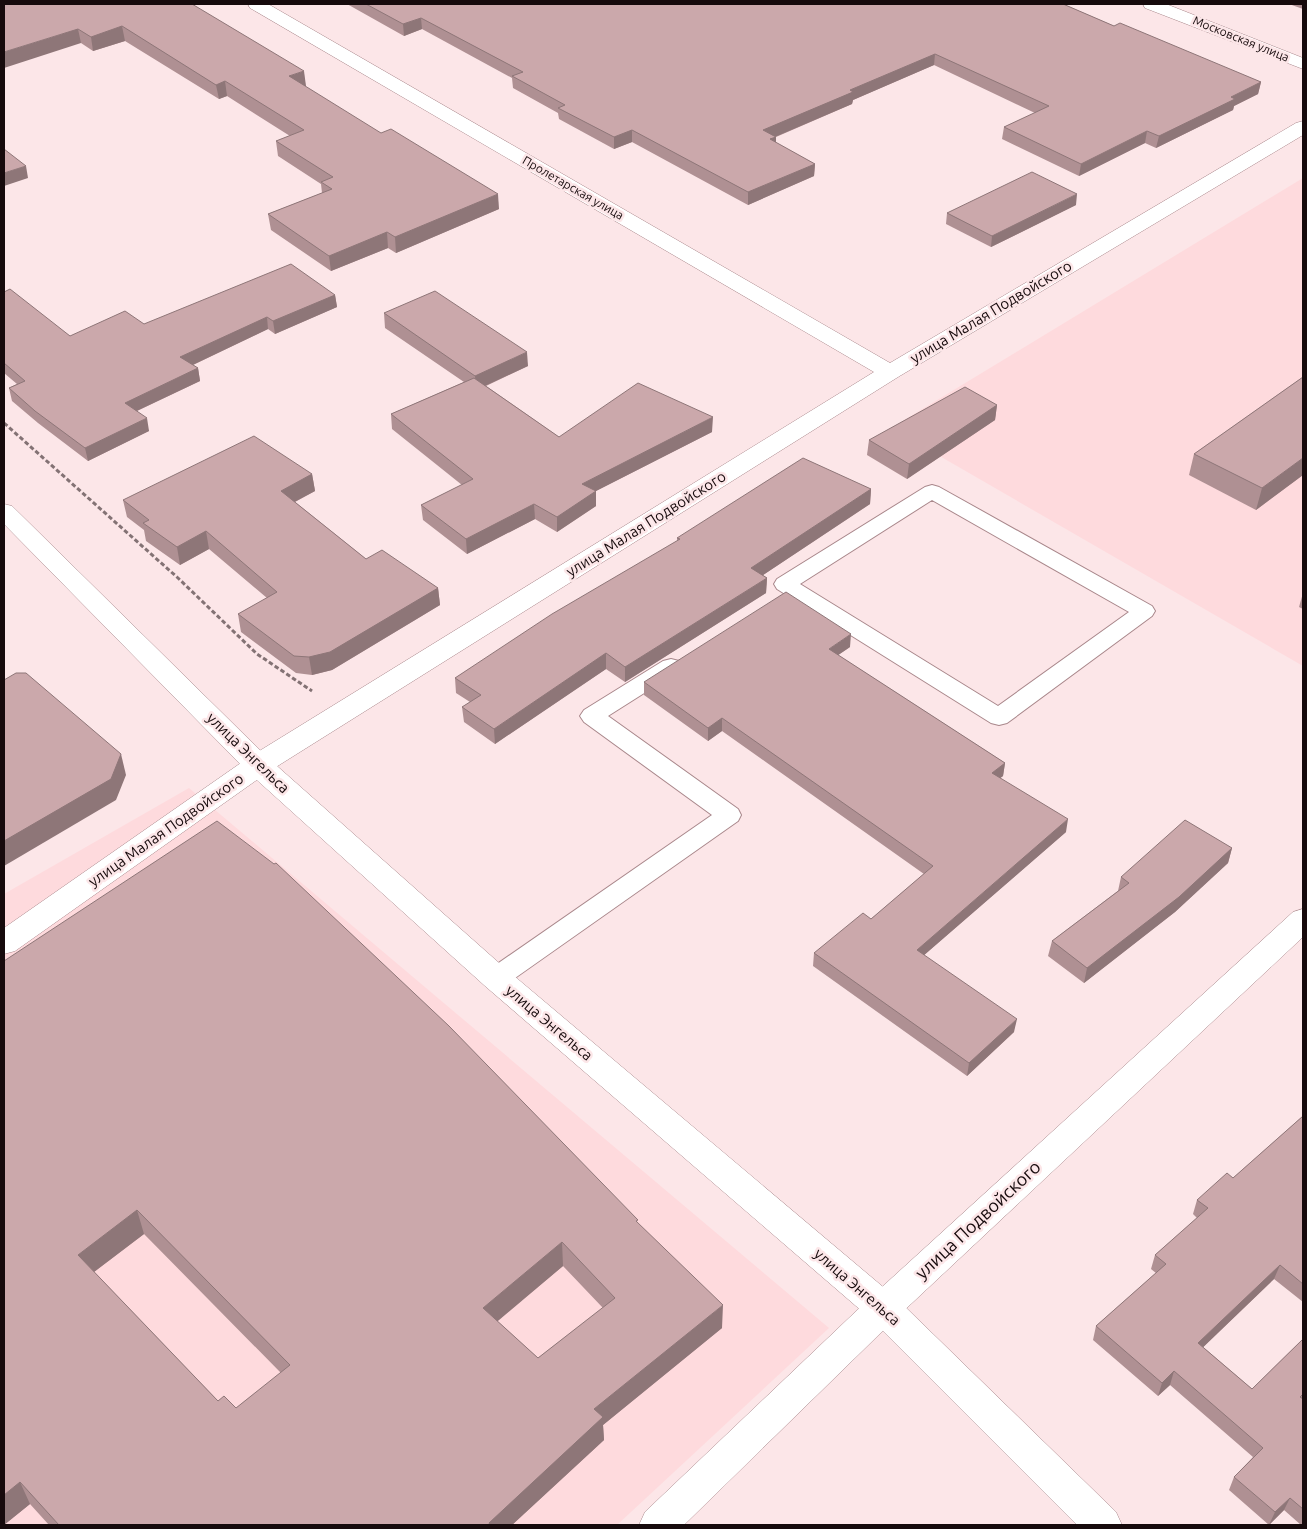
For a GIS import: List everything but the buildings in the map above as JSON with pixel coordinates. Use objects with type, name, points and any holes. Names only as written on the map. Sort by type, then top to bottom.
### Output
[{"type":"street","name":"Пролетарская улица","points":[[256,4],[890,372]]},
{"type":"street","name":"Московская улица","points":[[1152,4],[1303,64]]},
{"type":"street","name":"улица Малая Подвойского","points":[[4,943],[258,765],[890,372],[1303,127]]},
{"type":"street","name":"улица Энгельса","points":[[4,511],[258,765],[496,978],[883,1308],[1104,1525]]},
{"type":"street","name":"улица Подвойского","points":[[658,1525],[883,1308],[1303,920]]},
{"type":"lane","points":[[932,491],[1144,611],[998,717],[784,594],[785,584],[932,491]]},
{"type":"lane","points":[[496,978],[729,815],[592,716],[692,652]]},
{"type":"path","points":[[4,423],[178,578],[257,654],[343,712]]},
{"type":"shaded area","points":[[1303,178],[1303,666],[891,428]]},
{"type":"shaded area","points":[[189,788],[829,1328],[617,1525],[4,1525],[4,894]]}]
